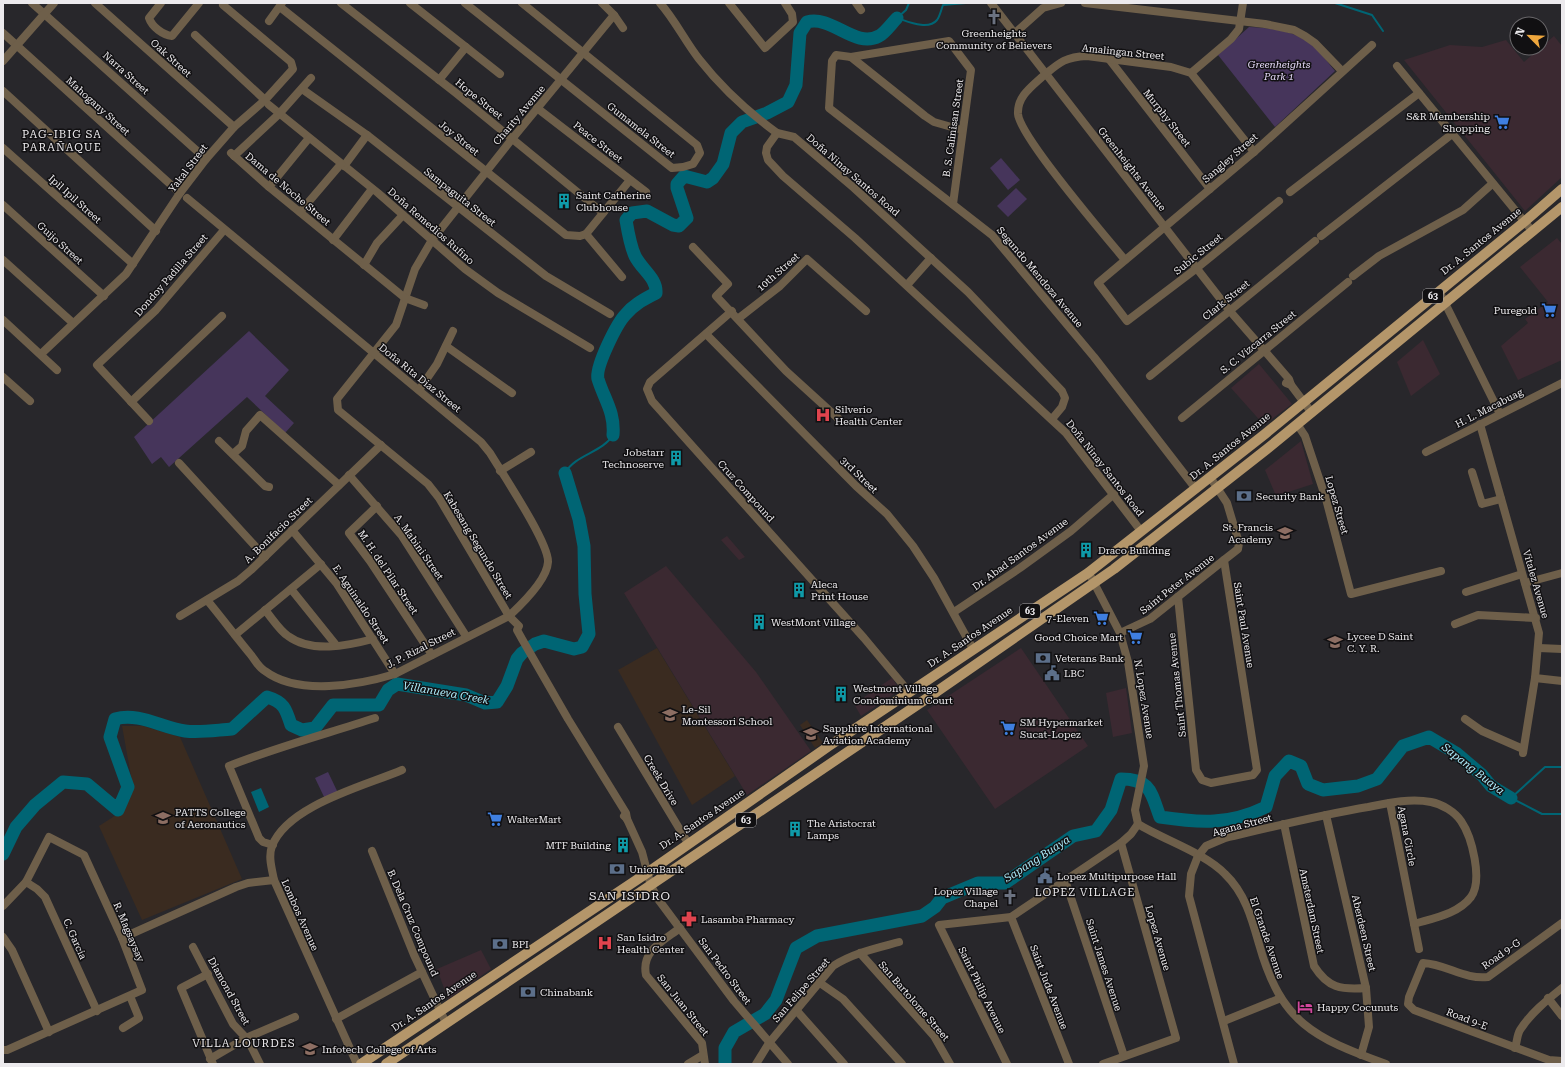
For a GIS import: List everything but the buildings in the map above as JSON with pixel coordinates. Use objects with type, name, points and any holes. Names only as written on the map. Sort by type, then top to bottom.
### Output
[{"type":"main road","name":"Dr. A. Santos Avenue","points":[[361,1064],[647,873],[688,843],[1088,572],[1196,489],[1304,402],[1524,222],[1562,189]]},
{"type":"main road","name":"63","points":[[386,1064],[651,886],[1095,582],[1218,488],[1312,413],[1562,207]]},
{"type":"main road","points":[[913,690],[926,699]]},
{"type":"street","name":"Narra Street","points":[[32,3],[206,158]]},
{"type":"street","points":[[3,61],[54,3]]},
{"type":"street","name":"Oak Street","points":[[95,3],[234,127]]},
{"type":"street","points":[[161,3],[149,18],[150,23],[166,36],[172,36],[199,3]]},
{"type":"street","name":"Hope Street","points":[[341,3],[439,80],[603,213]]},
{"type":"street","points":[[410,3],[500,74]]},
{"type":"street","points":[[465,3],[561,80]]},
{"type":"street","points":[[522,3],[583,52]]},
{"type":"street","points":[[602,3],[614,15],[623,28]]},
{"type":"street","points":[[660,3],[699,58],[754,116],[777,133]]},
{"type":"street","points":[[729,3],[765,48],[793,22],[792,14],[785,3]]},
{"type":"street","points":[[856,3],[861,10]]},
{"type":"street","name":"Greenheights Avenue","points":[[991,3],[1015,33],[1045,75],[1229,310],[1262,349],[1285,382],[1291,385],[1312,413]]},
{"type":"street","points":[[1015,33],[1043,8],[1061,3]]},
{"type":"street","points":[[1085,3],[1265,24],[1300,33],[1315,43],[1342,71]]},
{"type":"street","points":[[1243,3],[1240,27],[1231,39],[1191,73],[1254,152]]},
{"type":"street","name":"Yakal Street","points":[[41,354],[104,296],[133,264],[180,193],[206,158],[234,127],[267,102],[293,69],[293,65],[223,5]]},
{"type":"street","points":[[268,21],[281,5]]},
{"type":"street","name":"Joy Street","points":[[281,5],[486,172],[566,235],[580,236],[586,234]]},
{"type":"street","name":"Charity Avenue","points":[[432,240],[537,108],[614,15]]},
{"type":"street","name":"Mahogany Street","points":[[3,33],[180,193]]},
{"type":"street","name":"Doña Remedios Rufino","points":[[195,35],[279,114],[372,188],[432,240],[498,293],[590,348]]},
{"type":"street","name":"B. S. Calinisan Street","points":[[851,57],[949,41],[971,70],[953,204]]},
{"type":"street","name":"Sangley Street","points":[[1127,321],[1098,283],[1254,152],[1372,45]]},
{"type":"street","points":[[439,80],[466,47]]},
{"type":"street","name":"Gumamela Street","points":[[561,80],[672,168],[683,168],[693,164],[700,153],[697,145],[583,52]]},
{"type":"street","name":"Segundo Mendoza Avenue","points":[[851,57],[836,55],[832,61],[829,108],[992,235],[1094,357],[1196,489]]},
{"type":"street","name":"Amalingan Street","points":[[1125,260],[1085,212],[1026,134],[1018,114],[1020,103],[1026,91],[1065,59],[1075,56],[1087,56],[1171,67],[1191,73]]},
{"type":"street","points":[[851,57],[934,122],[962,130]]},
{"type":"street","name":"Murphy Street","points":[[1109,59],[1210,189]]},
{"type":"street","points":[[1397,66],[1532,232]]},
{"type":"street","points":[[279,114],[311,78]]},
{"type":"street","name":"Sampaguita Street","points":[[302,89],[367,136],[546,276],[610,314]]},
{"type":"street","points":[[3,90],[156,231]]},
{"type":"street","points":[[1290,192],[1419,93]]},
{"type":"street","name":"Peace Street","points":[[537,108],[646,192]]},
{"type":"street","name":"Dama de Noche Street","points":[[279,114],[232,155],[332,240],[405,298],[424,305]]},
{"type":"street","name":"Doña Ninay Santos Road","points":[[1052,419],[1062,407],[1064,398],[1062,391],[968,292],[794,137],[777,133],[767,147],[766,153],[768,160],[907,285],[1052,419],[1066,433],[1141,531]]},
{"type":"street","name":"Clark Street","points":[[1150,376],[1318,238],[1452,134]]},
{"type":"street","points":[[300,212],[367,136]]},
{"type":"street","points":[[269,187],[309,138]]},
{"type":"street","name":"Ipil Ipil Street","points":[[3,148],[133,264]]},
{"type":"street","points":[[622,277],[586,234],[630,180]]},
{"type":"street","points":[[1353,276],[1379,256],[1463,210],[1492,184]]},
{"type":"street","name":"Dama de Noche Street","points":[[332,240],[372,188]]},
{"type":"street","name":"Doña Rita Diaz Street","points":[[187,198],[481,442],[544,544],[548,562],[545,572],[537,585],[511,619]]},
{"type":"street","name":"Subic Street","points":[[1127,321],[1197,268],[1279,201]]},
{"type":"street","name":"Guijo Street","points":[[3,205],[104,296]]},
{"type":"street","points":[[364,265],[377,243],[403,215]]},
{"type":"street","name":"Dondoy Padilla Street","points":[[131,402],[97,365],[156,310],[224,230]]},
{"type":"street","name":"Kabesang Segundo Street","points":[[432,240],[420,258],[396,325],[337,399],[338,410],[419,476],[439,498],[511,619],[519,626],[517,630],[522,639],[625,816],[642,852],[651,886]]},
{"type":"street","points":[[693,247],[728,284],[716,296],[739,318],[786,371],[841,421]]},
{"type":"street","points":[[907,285],[931,258]]},
{"type":"street","name":"10th Street","points":[[739,318],[780,286],[807,259],[866,312]]},
{"type":"street","points":[[3,260],[73,323]]},
{"type":"street","name":"S. C. Vizcarra Street","points":[[1182,418],[1262,349],[1348,282]]},
{"type":"street","points":[[1439,291],[1500,414]]},
{"type":"street","name":"Cruz Compound","points":[[732,311],[650,382],[647,389],[652,401],[864,638],[913,690]]},
{"type":"street","points":[[149,421],[131,402],[222,316]]},
{"type":"street","points":[[3,320],[57,370]]},
{"type":"street","points":[[419,390],[437,364],[453,331]]},
{"type":"street","name":"3rd Street","points":[[706,334],[856,486],[887,514],[913,546],[954,612],[973,649]]},
{"type":"street","points":[[446,346],[512,394]]},
{"type":"street","points":[[3,377],[30,401]]},
{"type":"street","name":"H. L. Macabuag","points":[[1426,452],[1562,383]]},
{"type":"street","points":[[233,454],[242,446],[246,431],[260,415],[339,485]]},
{"type":"street","name":"Lopez Street","points":[[1297,424],[1305,436],[1326,499],[1351,594],[1441,571]]},
{"type":"street","name":"Vitalez Avenue","points":[[1465,718],[1482,731],[1523,751],[1535,678],[1539,633],[1480,424]]},
{"type":"street","points":[[219,441],[265,486],[269,487]]},
{"type":"street","name":"A. Bonifacio Street","points":[[180,616],[238,581],[265,557],[381,445]]},
{"type":"street","points":[[500,471],[531,452]]},
{"type":"street","points":[[179,463],[265,557]]},
{"type":"street","points":[[1472,472],[1482,504],[1501,499]]},
{"type":"street","name":"A. Mabini Street","points":[[349,475],[402,536],[466,636]]},
{"type":"street","points":[[1210,477],[1229,508],[1240,546],[1224,560]]},
{"type":"street","name":"Dr. Abad Santos Avenue","points":[[954,612],[1020,568],[1058,540],[1114,494]]},
{"type":"street","name":"M. H. del Pilar Street","points":[[377,506],[349,533],[370,561],[432,655]]},
{"type":"street","name":"E. Aguinaldo Street","points":[[292,530],[337,584],[395,674]]},
{"type":"street","name":"Saint Peter Avenue","points":[[1120,633],[1150,619],[1224,560]]},
{"type":"street","name":"Saint Paul Avenue","points":[[1196,770],[1202,780],[1211,783],[1254,775],[1257,770],[1224,560]]},
{"type":"street","points":[[234,635],[321,564]]},
{"type":"street","name":"N. Lopez Avenue","points":[[1088,572],[1095,582],[1120,633],[1128,662],[1144,766],[1135,810],[1138,823]]},
{"type":"street","points":[[1525,583],[1562,573]]},
{"type":"street","points":[[1466,592],[1522,574]]},
{"type":"street","points":[[291,588],[336,646]]},
{"type":"street","name":"Saint Thomas Avenue","points":[[1178,597],[1196,770]]},
{"type":"street","name":"J. P. Rizal Street","points":[[207,600],[264,671],[281,679],[303,684],[343,686],[380,679],[395,674],[466,636],[511,619]]},
{"type":"street","points":[[266,610],[286,635],[299,643],[336,646],[350,645],[373,639]]},
{"type":"street","points":[[1455,624],[1478,615],[1536,618]]},
{"type":"street","points":[[1538,648],[1562,649]]},
{"type":"street","points":[[1535,678],[1562,681]]},
{"type":"street","points":[[273,845],[262,842],[259,838],[229,766],[266,751],[326,735],[375,718]]},
{"type":"street","name":"Creek Drive","points":[[618,727],[688,843]]},
{"type":"street","points":[[274,880],[270,861],[273,845],[290,820],[350,791],[402,770]]},
{"type":"street","name":"Agana Circle","points":[[1414,924],[1450,913],[1458,908],[1472,895],[1476,876],[1472,845],[1461,820],[1441,805],[1420,800],[1390,803],[1414,924],[1419,949]]},
{"type":"street","name":"Agana Street","points":[[1234,1064],[1224,1022],[1189,896],[1191,874],[1198,856],[1206,846],[1218,840],[1284,824],[1390,803]]},
{"type":"street","name":"Aberdeen Street","points":[[1326,815],[1366,988],[1369,1027],[1361,1055]]},
{"type":"street","points":[[1011,917],[1121,842],[1128,831],[1138,823]]},
{"type":"street","name":"El Grande Avenue","points":[[1138,823],[1216,866],[1226,874],[1240,893],[1251,914],[1267,971],[1281,998],[1293,1013],[1316,1035],[1335,1045],[1386,1064]]},
{"type":"street","name":"Amsterdam Street","points":[[1284,824],[1314,966],[1324,979],[1332,985],[1347,989],[1366,988]]},
{"type":"street","name":"R. Magsaysay","points":[[3,906],[26,882],[49,837],[84,855],[122,938],[142,990],[49,1032],[7,1050],[3,1050]]},
{"type":"street","name":"Lopez Avenue","points":[[1121,842],[1176,1038],[1124,1056]]},
{"type":"street","name":"B. Dela Cruz Compound","points":[[372,851],[401,924],[446,1023]]},
{"type":"street","name":"Lombos Avenue","points":[[122,938],[236,887],[248,883],[274,880],[357,1064]]},
{"type":"street","name":"Saint James Avenue","points":[[1065,880],[1124,1056]]},
{"type":"street","name":"C. Garcia","points":[[26,882],[37,889],[45,897],[97,1011]]},
{"type":"street","name":"San Pedro Street","points":[[651,886],[658,899],[748,1018],[788,1064]]},
{"type":"street","name":"Saint Philip Avenue","points":[[1007,1064],[939,925],[1011,917]]},
{"type":"street","name":"Saint Jude Avenue","points":[[1011,917],[1068,1064]]},
{"type":"street","name":"Road 9-G","points":[[1423,963],[1438,965],[1476,978],[1488,977],[1562,923]]},
{"type":"street","name":"San Juan Street","points":[[680,928],[654,948],[647,956],[644,964],[646,975],[702,1043],[705,1064]]},
{"type":"street","points":[[3,937],[12,950],[49,1032]]},
{"type":"street","name":"San Felipe Street","points":[[756,1064],[769,1043],[833,966],[842,960],[899,942]]},
{"type":"street","name":"Diamond Street","points":[[193,947],[233,1024],[252,1045],[260,1064]]},
{"type":"street","name":"San Bartolome Street","points":[[860,954],[934,1036],[950,1064]]},
{"type":"street","name":"Road 9-E","points":[[1423,963],[1409,997],[1408,1004],[1414,1010],[1549,1060],[1562,1061]]},
{"type":"street","points":[[336,1019],[422,972]]},
{"type":"street","points":[[208,974],[181,988],[211,1062],[246,1038],[295,1017]]},
{"type":"street","points":[[820,983],[844,999],[902,1064]]},
{"type":"street","points":[[1515,1048],[1520,1031],[1548,998],[1562,988]]},
{"type":"street","points":[[123,1028],[139,1018],[130,996]]},
{"type":"street","points":[[1224,1022],[1281,998]]},
{"type":"street","points":[[1548,998],[1562,1016]]},
{"type":"street","points":[[797,1011],[844,1064]]},
{"type":"street","points":[[688,1064],[703,1055]]},
{"type":"street","points":[[1103,1064],[1124,1056]]},
{"type":"shaded area","points":[[1554,36],[1562,46],[1562,177],[1525,211],[1404,60],[1450,45],[1482,47],[1506,40],[1509,44],[1509,56],[1519,56],[1524,62],[1531,56],[1549,56],[1549,40]]},
{"type":"shaded area","name":"Puregold","points":[[1557,238],[1562,244],[1562,360],[1518,380],[1501,346],[1528,323],[1525,319],[1548,302],[1520,267]]},
{"type":"shaded area","points":[[1423,340],[1440,374],[1411,396],[1397,362]]},
{"type":"shaded area","points":[[1259,364],[1292,404],[1264,425],[1231,388]]},
{"type":"shaded area","points":[[1301,441],[1313,484],[1276,496],[1265,470]]},
{"type":"shaded area","points":[[727,536],[745,557],[739,560],[721,540]]},
{"type":"shaded area","points":[[666,566],[756,672],[811,751],[747,795],[624,593]]},
{"type":"shaded area","name":"Le-Sil Montessori School","points":[[657,648],[735,776],[692,805],[618,670]]},
{"type":"shaded area","name":"SM Hypermarket Sucat-Lopez","points":[[1021,648],[1088,746],[995,809],[927,710]]},
{"type":"shaded area","points":[[892,678],[900,690],[861,716],[854,704]]},
{"type":"shaded area","points":[[1126,688],[1132,733],[1113,737],[1106,693]]},
{"type":"shaded area","name":"Sapphire International Aviation Academy","points":[[807,720],[823,743],[815,748],[800,725]]},
{"type":"shaded area","name":"PATTS College of Aeronautics","points":[[122,726],[143,726],[180,737],[242,879],[142,920],[99,826],[124,810],[133,787]]},
{"type":"shaded area","points":[[481,950],[491,969],[448,999],[437,969]]},
{"type":"green space","name":"Greenheights Park 1","points":[[1249,27],[1274,29],[1291,33],[1306,40],[1321,54],[1335,71],[1275,127],[1218,55]]},
{"type":"green space","points":[[1001,158],[1020,180],[1008,190],[990,168]]},
{"type":"green space","points":[[1016,188],[1027,199],[1008,217],[997,206]]},
{"type":"green space","points":[[249,331],[289,370],[265,396],[294,423],[285,433],[247,397],[169,467],[161,457],[152,464],[134,437]]},
{"type":"green space","points":[[328,772],[339,795],[326,801],[315,778]]},
{"type":"water","points":[[261,788],[269,807],[259,812],[251,792]]},
{"type":"waterway","points":[[897,18],[906,10],[909,3]]},
{"type":"waterway","name":"Villanueva Creek","points":[[897,18],[912,23],[928,25],[937,20],[943,5],[966,3]]},
{"type":"waterway","name":"Villanueva Creek","points":[[1335,3],[1372,15],[1383,31]]},
{"type":"waterway","name":"Villanueva Creek","points":[[613,435],[611,412],[598,379],[600,365],[612,335],[622,319],[629,310],[656,293],[656,288],[652,278],[638,261],[633,252],[626,220],[632,213],[647,211],[673,225],[679,226],[687,218],[677,184],[684,176],[707,182],[713,178],[723,164],[731,133],[742,122],[767,113],[788,102],[796,85],[800,33],[807,22],[816,21],[825,23],[852,35],[870,39],[881,35],[897,18]]},
{"type":"waterway","name":"Villanueva Creek","points":[[565,473],[582,457],[602,446],[613,435]]},
{"type":"waterway","name":"Villanueva Creek","points":[[3,854],[16,827],[35,805],[63,782],[87,784],[118,810],[128,787],[110,737],[115,719],[124,717],[142,719],[191,732],[232,729],[267,697],[281,704],[286,710],[291,725],[302,730],[315,728],[333,705],[379,705],[388,690],[397,684],[466,695],[485,703],[497,702],[507,686],[517,659],[522,653],[535,644],[544,641],[574,649],[582,647],[589,634],[585,594],[584,546],[579,519],[565,473]]},
{"type":"waterway","name":"Sapang Buaya","points":[[725,1064],[725,1048],[734,1032],[765,1014],[776,1000],[796,948],[817,936],[922,916],[935,907],[942,898],[978,883],[1005,883],[1073,836],[1096,831],[1111,810],[1121,779],[1131,780],[1144,785],[1152,794],[1160,817],[1201,821],[1227,820],[1252,813],[1266,807],[1275,776],[1289,761],[1301,766],[1308,784],[1323,790],[1358,786],[1377,779],[1403,746],[1429,737],[1456,753],[1482,775],[1491,786],[1511,798]]},
{"type":"waterway","points":[[1562,767],[1545,767],[1511,798],[1542,814],[1562,814]]},
{"type":"place","name":"Greenheights Community of Believers","points":[[994,17]]},
{"type":"place","name":"S&R Membership Shopping","points":[[1502,122]]},
{"type":"place","name":"Saint Catherine Clubhouse","points":[[564,201]]},
{"type":"place","name":"Puregold","points":[[1549,310]]},
{"type":"place","name":"Silverio Health Center","points":[[823,415]]},
{"type":"place","name":"Jobstarr Technoserve","points":[[676,458]]},
{"type":"place","name":"Security Bank","points":[[1244,496]]},
{"type":"place","name":"St. Francis Academy","points":[[1285,533]]},
{"type":"place","name":"Draco Building","points":[[1086,550]]},
{"type":"place","name":"Aleca Print House","points":[[799,590]]},
{"type":"place","name":"7-Eleven","points":[[1101,618]]},
{"type":"place","name":"WestMont Village","points":[[759,622]]},
{"type":"place","name":"Good Choice Mart","points":[[1135,637]]},
{"type":"place","name":"Lycee D Saint C. Y. R.","points":[[1335,642]]},
{"type":"place","name":"Veterans Bank","points":[[1043,658]]},
{"type":"place","name":"LBC","points":[[1052,673]]},
{"type":"place","name":"Westmont Village Condominium Court","points":[[841,694]]},
{"type":"place","name":"Le-Sil Montessori School","points":[[670,715]]},
{"type":"place","name":"SM Hypermarket Sucat-Lopez","points":[[1008,728]]},
{"type":"place","name":"Sapphire International Aviation Academy","points":[[811,734]]},
{"type":"place","name":"PATTS College of Aeronautics","points":[[163,818]]},
{"type":"place","name":"WalterMart","points":[[495,819]]},
{"type":"place","name":"The Aristocrat Lamps","points":[[795,829]]},
{"type":"place","name":"MTF Building","points":[[623,845]]},
{"type":"place","name":"UnionBank","points":[[617,869]]},
{"type":"place","name":"Lopez Multipurpose Hall","points":[[1045,876]]},
{"type":"place","name":"Lopez Village Chapel","points":[[1010,897]]},
{"type":"place","name":"Lasamba Pharmacy","points":[[689,919]]},
{"type":"place","name":"San Isidro Health Center","points":[[605,943]]},
{"type":"place","name":"BPI","points":[[500,944]]},
{"type":"place","name":"Chinabank","points":[[528,992]]},
{"type":"place","name":"Happy Cocunuts","points":[[1305,1007]]},
{"type":"place","name":"Infotech College of Arts","points":[[310,1049]]},
{"type":"district","name":"PAG-IBIG SA PARAÑAQUE","points":[[62,140]]},
{"type":"district","name":"LOPEZ VILLAGE","points":[[1085,892]]},
{"type":"district","name":"SAN ISIDRO","points":[[630,896]]},
{"type":"district","name":"VILLA LOURDES","points":[[244,1043]]}]
